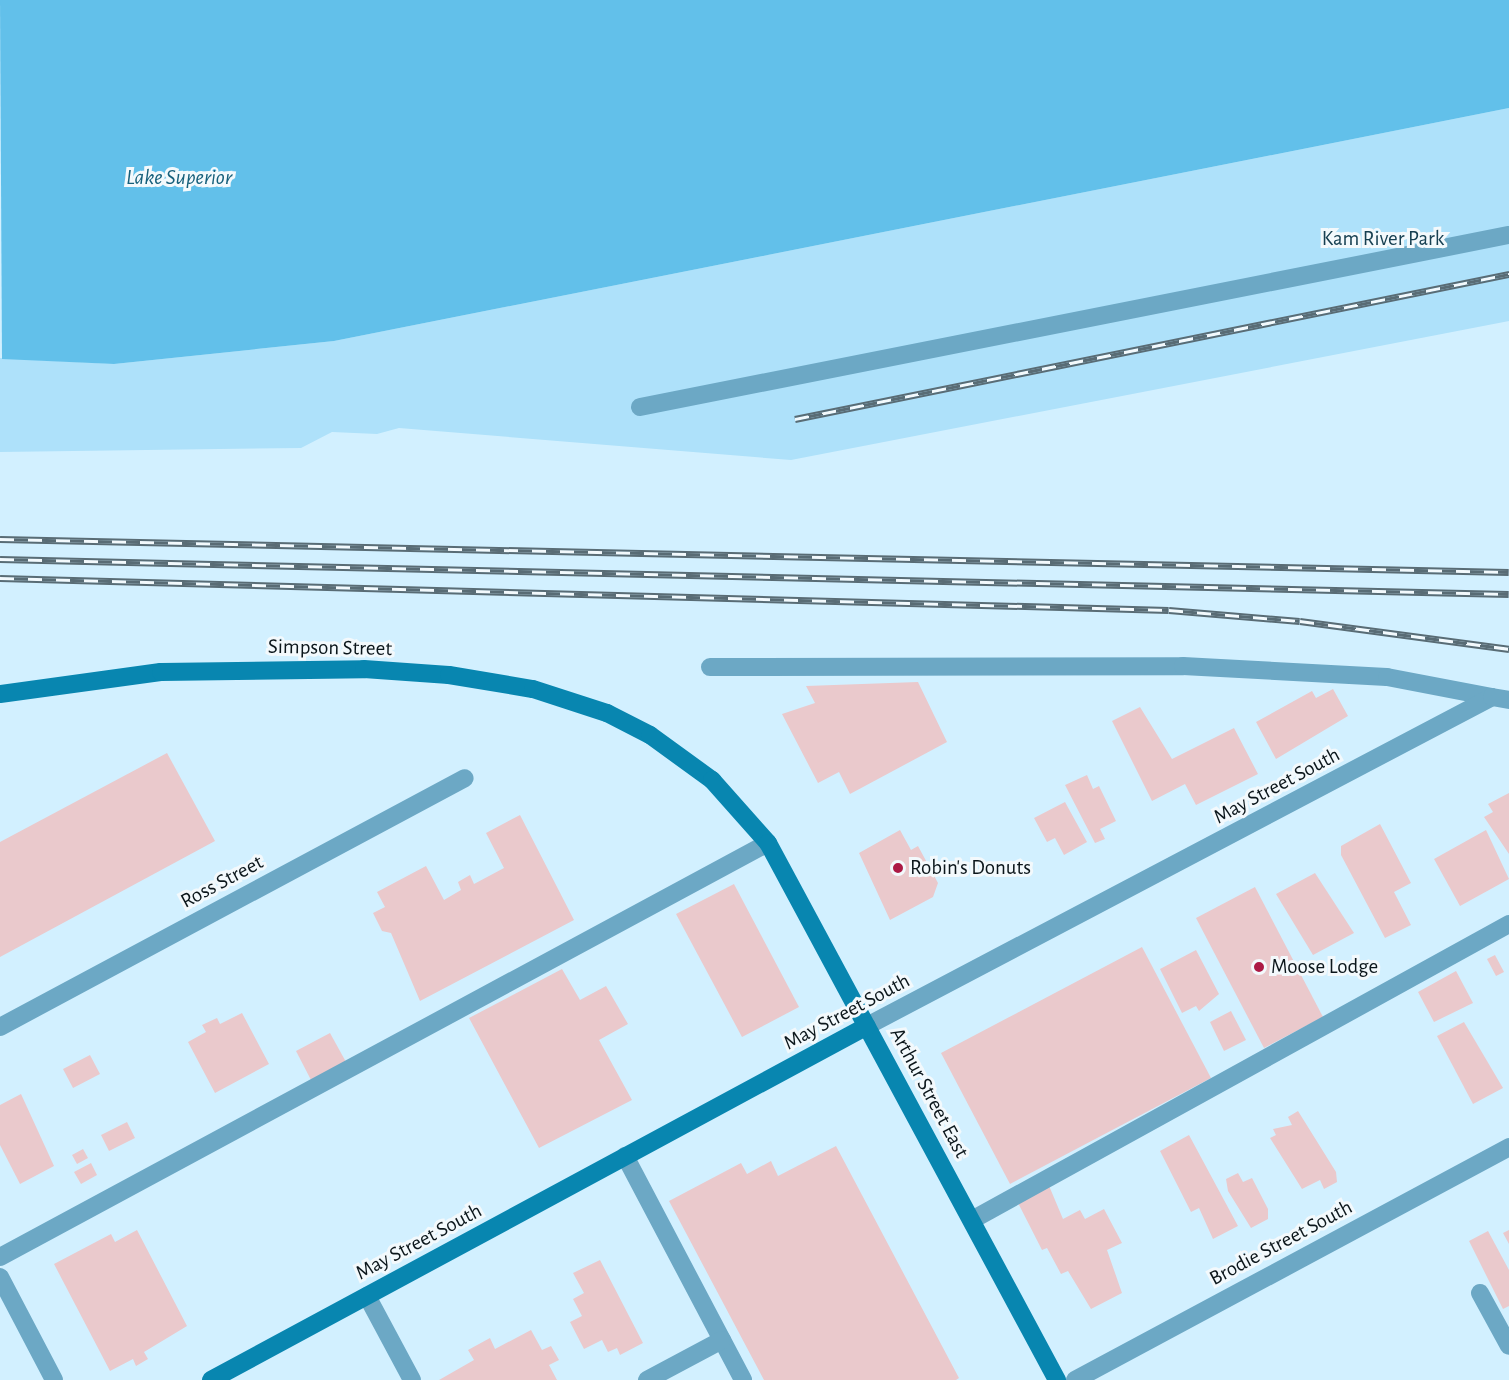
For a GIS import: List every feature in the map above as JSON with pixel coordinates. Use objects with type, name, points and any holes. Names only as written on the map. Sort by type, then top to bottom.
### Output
[{"type":"main road","name":"Simpson Street","points":[[0,694],[161,672],[364,669],[449,675],[533,690],[607,713],[650,735]]},
{"type":"main road","name":"Arthur Street East","points":[[650,735],[712,780],[768,843],[1057,1380]]},
{"type":"main road","name":"May Street South","points":[[211,1380],[867,1026]]},
{"type":"street","points":[[640,407],[1509,235]]},
{"type":"street","points":[[710,667],[1183,666],[1387,677],[1500,698]]},
{"type":"street","name":"May Street South","points":[[867,1026],[1500,698]]},
{"type":"street","name":"Ross Street","points":[[0,1027],[465,778]]},
{"type":"street","points":[[0,1257],[768,843]]},
{"type":"street","points":[[972,1220],[1509,924]]},
{"type":"street","name":"Brodie Street South","points":[[1075,1380],[1509,1147]]},
{"type":"street","points":[[625,1156],[743,1380]]},
{"type":"street","points":[[0,1277],[54,1380]]},
{"type":"street","points":[[1480,1293],[1509,1346]]},
{"type":"street","points":[[367,1296],[412,1380]]},
{"type":"street","points":[[647,1380],[722,1340]]},
{"type":"green space","name":"Kam River Park","points":[[1509,108],[1509,321],[791,460],[399,428],[377,434],[332,432],[301,448],[0,452],[0,358],[114,364],[334,341]]},
{"type":"water","name":"Lake Superior","points":[[0,0],[1509,0],[1509,108],[334,341],[114,364],[2,359]]},
{"type":"building","points":[[918,682],[947,742],[850,794],[839,772],[818,783],[782,714],[815,703],[806,686]]},
{"type":"building","points":[[1333,689],[1348,716],[1276,759],[1256,722],[1312,691],[1316,698]]},
{"type":"building","points":[[1140,707],[1172,759],[1234,728],[1258,774],[1196,805],[1185,784],[1152,801],[1112,721]]},
{"type":"building","points":[[167,753],[215,841],[0,957],[0,842]]},
{"type":"building","points":[[1087,775],[1093,789],[1099,786],[1116,821],[1100,829],[1105,839],[1095,843],[1065,785]]},
{"type":"building","points":[[1509,793],[1509,854],[1484,817],[1493,812],[1488,804]]},
{"type":"building","points":[[1065,802],[1087,842],[1064,855],[1055,838],[1047,842],[1034,818]]},
{"type":"building","points":[[520,815],[574,920],[420,1001],[391,933],[382,931],[373,913],[385,907],[377,892],[426,866],[444,900],[461,890],[458,882],[470,875],[474,884],[504,868],[486,833]]},
{"type":"building","points":[[1380,824],[1411,883],[1394,892],[1411,925],[1385,938],[1341,855],[1341,846]]},
{"type":"building","name":"Robin's Donuts","points":[[900,830],[911,850],[918,846],[938,883],[933,897],[890,920],[859,853]]},
{"type":"building","points":[[1486,830],[1509,879],[1460,906],[1434,859]]},
{"type":"building","points":[[1315,873],[1354,933],[1313,955],[1276,894]]},
{"type":"building","points":[[734,884],[799,1007],[742,1037],[676,914]]},
{"type":"building","name":"Moose Lodge","points":[[1255,887],[1323,1017],[1264,1048],[1196,918]]},
{"type":"building","points":[[1142,947],[1211,1078],[1010,1184],[941,1053]]},
{"type":"building","points":[[1196,950],[1219,994],[1199,1011],[1196,1006],[1182,1013],[1160,969]]},
{"type":"building","points":[[1495,955],[1504,972],[1496,976],[1487,959]]},
{"type":"building","points":[[562,969],[580,1000],[606,986],[628,1024],[599,1040],[632,1100],[539,1148],[469,1018]]},
{"type":"building","points":[[1456,971],[1473,1003],[1434,1022],[1418,992]]},
{"type":"building","points":[[1231,1011],[1246,1040],[1224,1051],[1210,1022]]},
{"type":"building","points":[[242,1013],[269,1064],[215,1093],[188,1042],[206,1032],[202,1025],[217,1018],[220,1024]]},
{"type":"building","points":[[1464,1022],[1503,1088],[1473,1104],[1437,1036]]},
{"type":"building","points":[[330,1033],[346,1062],[311,1080],[296,1051]]},
{"type":"building","points":[[90,1055],[100,1074],[73,1088],[63,1069]]},
{"type":"building","points":[[21,1094],[54,1166],[20,1184],[0,1145],[0,1105]]},
{"type":"building","points":[[1298,1111],[1336,1172],[1337,1182],[1324,1189],[1320,1180],[1302,1189],[1270,1138],[1276,1135],[1273,1129],[1292,1125],[1288,1117]]},
{"type":"building","points":[[127,1122],[135,1138],[109,1151],[101,1135]]},
{"type":"building","points":[[1189,1135],[1238,1226],[1213,1239],[1199,1208],[1191,1212],[1160,1151]]},
{"type":"building","points":[[836,1146],[959,1378],[956,1380],[764,1380],[669,1201],[741,1163],[747,1174],[771,1161],[778,1176]]},
{"type":"building","points":[[83,1149],[88,1158],[77,1164],[72,1155]]},
{"type":"building","points":[[91,1163],[97,1175],[81,1184],[74,1172]]},
{"type":"building","points":[[1238,1173],[1243,1182],[1252,1178],[1268,1209],[1268,1219],[1251,1228],[1228,1191],[1226,1179]]},
{"type":"building","points":[[1047,1181],[1063,1219],[1080,1210],[1085,1219],[1104,1209],[1122,1243],[1107,1250],[1122,1293],[1091,1309],[1068,1271],[1061,1274],[1047,1248],[1042,1250],[1015,1197]]},
{"type":"building","points":[[137,1230],[187,1326],[144,1352],[148,1359],[136,1366],[133,1359],[110,1371],[54,1264],[111,1234],[115,1242]]},
{"type":"building","points":[[1509,1230],[1509,1244],[1503,1233]]},
{"type":"building","points":[[1488,1231],[1509,1270],[1509,1306],[1503,1309],[1469,1241]]},
{"type":"building","points":[[600,1260],[643,1343],[620,1355],[617,1348],[608,1352],[602,1340],[584,1349],[570,1322],[582,1316],[573,1299],[584,1293],[573,1273]]},
{"type":"building","points":[[531,1330],[542,1350],[551,1346],[559,1360],[549,1365],[557,1380],[439,1380],[474,1360],[468,1350],[490,1338],[495,1349]]},
{"type":"railway","points":[[795,419],[1509,274]]},
{"type":"railway","points":[[0,539],[1509,572]]},
{"type":"railway","points":[[0,559],[1509,594]]},
{"type":"railway","points":[[0,578],[1169,610],[1300,621],[1509,649]]},
{"type":"place","name":"Robin's Donuts","points":[[898,868]]},
{"type":"place","name":"Moose Lodge","points":[[1259,967]]}]
